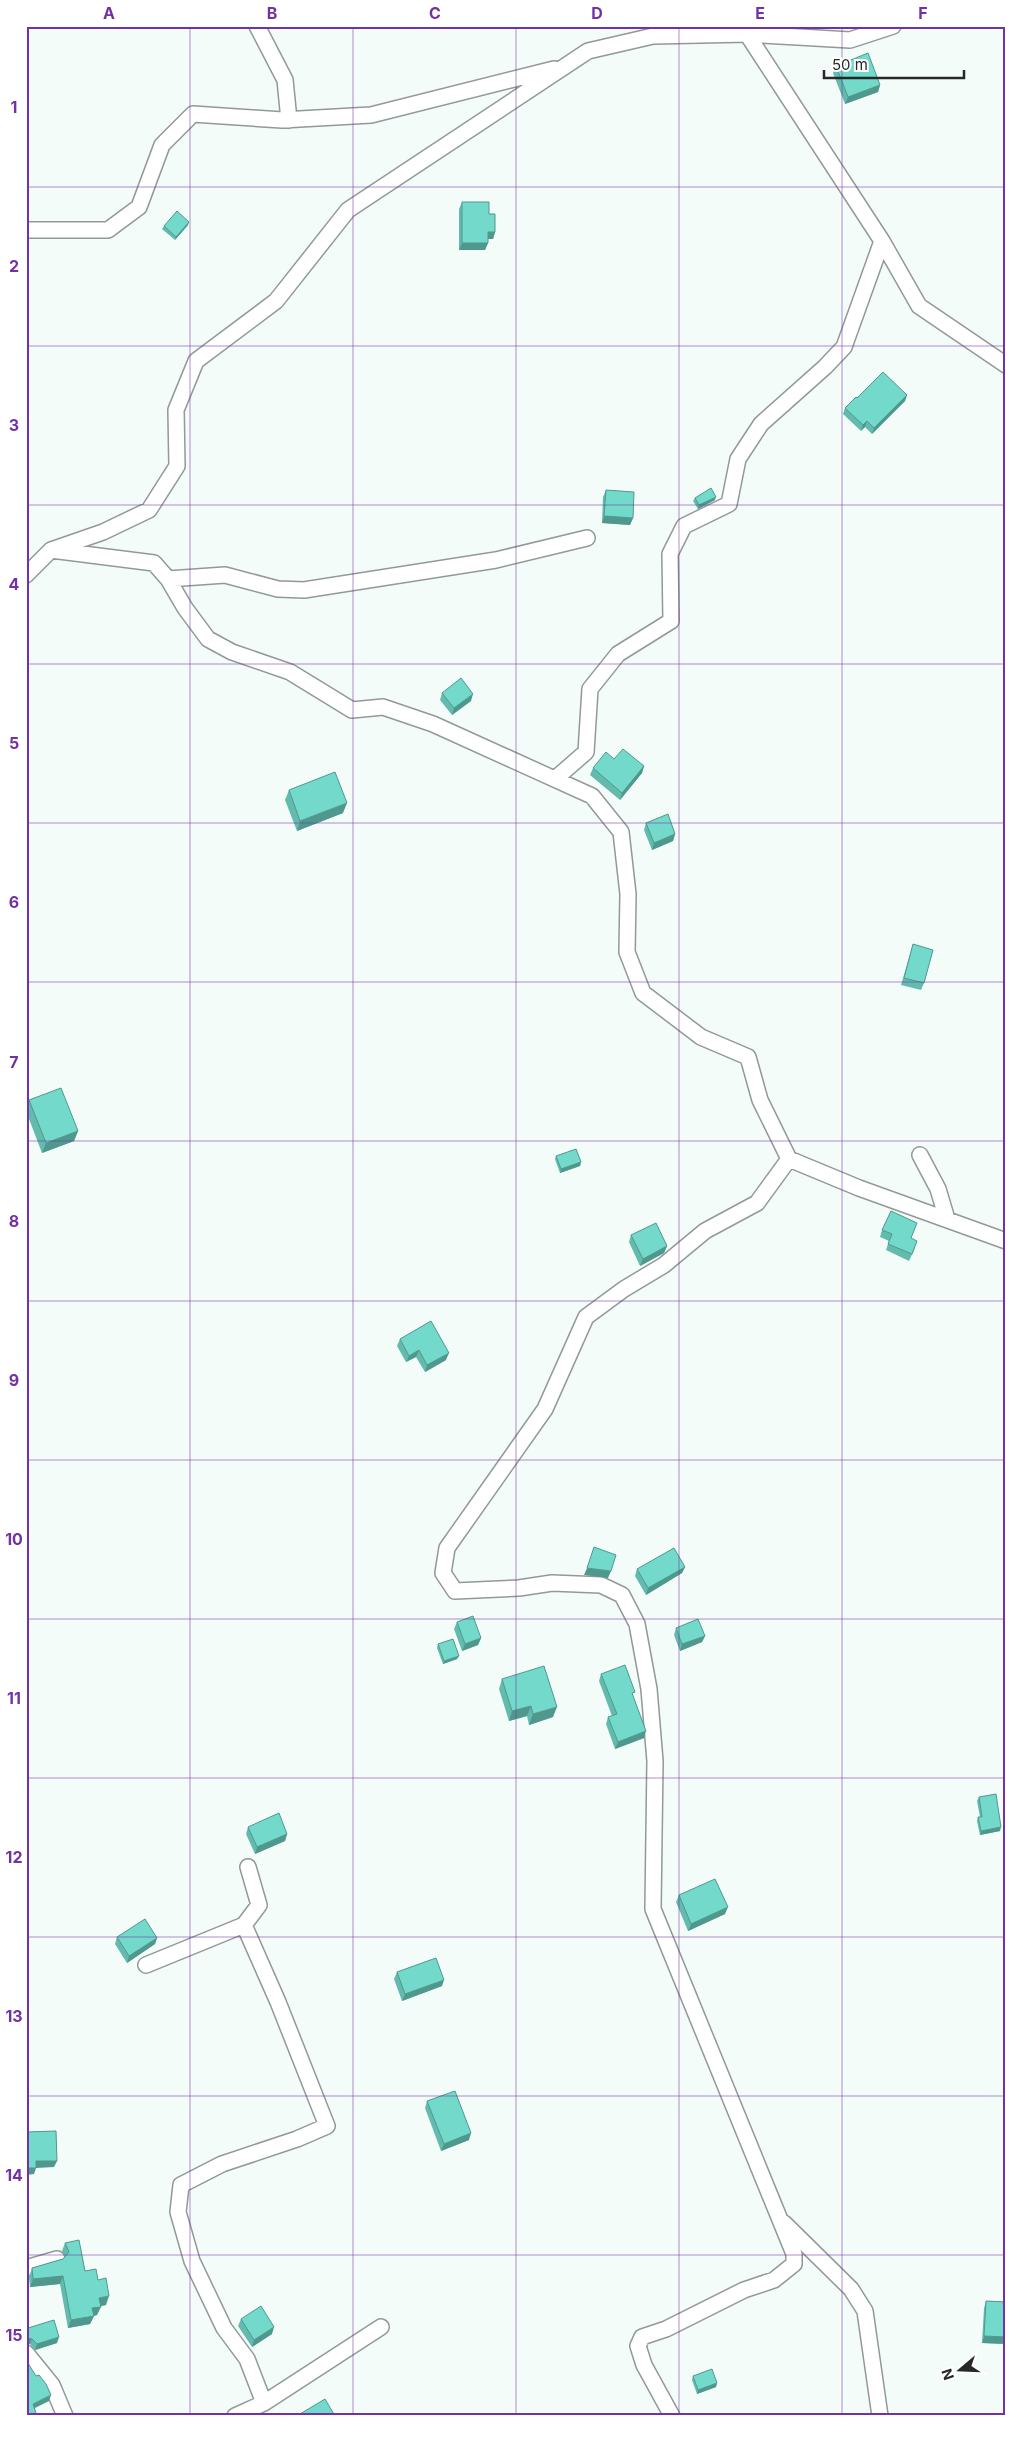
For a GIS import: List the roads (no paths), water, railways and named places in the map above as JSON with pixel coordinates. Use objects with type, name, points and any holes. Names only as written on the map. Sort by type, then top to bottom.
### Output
[{"type":"street","points":[[257,26],[285,80],[289,120]]},
{"type":"street","points":[[26,575],[51,550],[103,532],[149,510],[177,466],[176,410],[196,361],[276,301],[348,210],[588,51],[653,36],[747,34],[850,40],[893,26]]},
{"type":"street","points":[[747,34],[882,241],[919,306],[1006,365]]},
{"type":"street","points":[[26,230],[108,230],[139,207],[162,145],[193,114],[289,120],[371,116],[565,66]]},
{"type":"street","points":[[554,779],[586,752],[590,689],[618,654],[672,621],[670,554],[684,526],[729,504],[738,459],[761,424],[825,367],[844,347],[882,241]]},
{"type":"street","points":[[168,579],[225,575],[278,589],[304,590],[496,560],[587,538]]},
{"type":"street","points":[[51,550],[154,563],[168,579],[185,608],[208,639],[232,652],[290,672],[352,710],[383,708],[433,724],[592,796],[621,832],[628,894],[627,952],[643,992],[701,1037],[748,1057],[760,1100],[789,1159],[859,1188],[1006,1241]]},
{"type":"street","points":[[920,1155],[938,1190],[947,1220]]},
{"type":"street","points":[[672,2416],[644,2365],[638,2346],[642,2337],[666,2329],[744,2290],[774,2280],[794,2264],[794,2254],[653,1910],[655,1761],[649,1689],[637,1624],[622,1595],[601,1586],[552,1583],[519,1588],[455,1591],[443,1573],[447,1548],[546,1409],[586,1317],[624,1289],[664,1265],[705,1231],[757,1203],[789,1159]]},
{"type":"street","points":[[146,1965],[244,1924],[259,1905],[248,1867]]},
{"type":"street","points":[[244,1924],[278,2002],[327,2126],[297,2139],[222,2164],[181,2185],[178,2212],[192,2261],[224,2328],[247,2359],[264,2403]]},
{"type":"street","points":[[779,2218],[851,2289],[866,2311],[880,2416]]},
{"type":"street","points":[[26,2268],[57,2259]]},
{"type":"street","points":[[236,2416],[264,2403],[381,2327]]},
{"type":"street","points":[[26,2352],[52,2385],[65,2416]]}]
